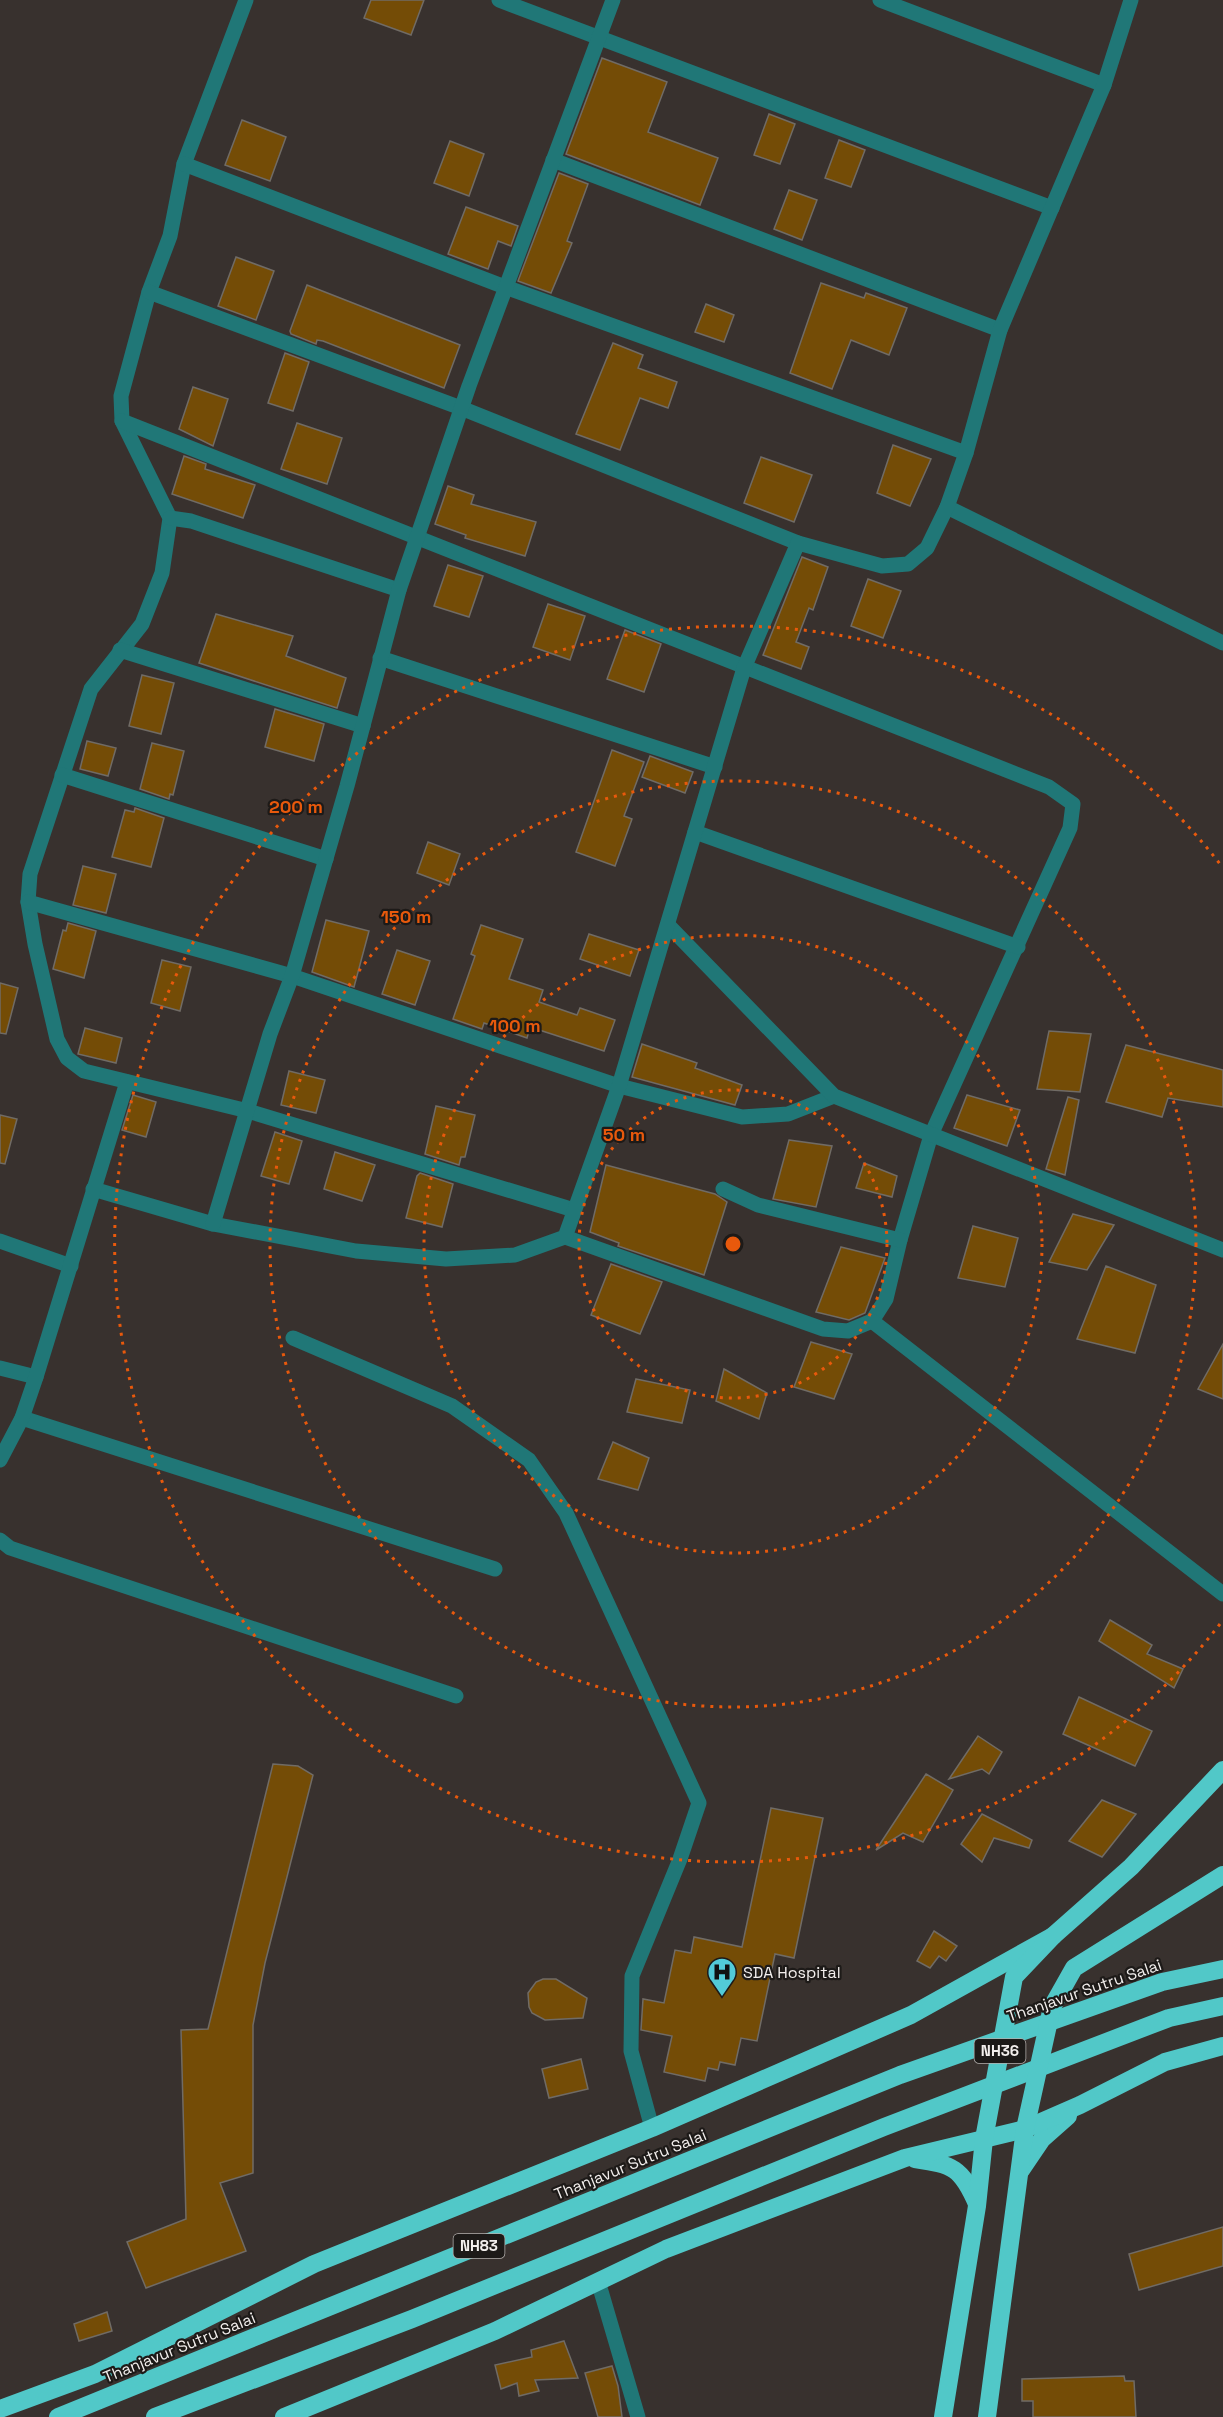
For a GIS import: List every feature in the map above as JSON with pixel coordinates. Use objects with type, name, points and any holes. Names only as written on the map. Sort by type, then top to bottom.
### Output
[{"type":"highway","name":"NH36","points":[[943,2417],[977,2206],[984,2139],[1014,1977],[1053,1936],[1131,1867],[1223,1770]]},
{"type":"highway","name":"NH36","points":[[987,2417],[1025,2129],[1052,2007],[1074,1968],[1223,1875]]},
{"type":"highway","points":[[0,2409],[95,2374],[314,2264],[476,2201],[652,2128],[911,2015],[1053,1936]]},
{"type":"highway","name":"Thanjavur Sutru Salai","points":[[58,2417],[900,2075],[1162,1982],[1223,1969]]},
{"type":"highway","name":"NH83","points":[[155,2417],[412,2319],[884,2127],[1169,2018],[1223,2006]]},
{"type":"highway","points":[[285,2417],[495,2331],[666,2249],[905,2158],[1025,2129],[1080,2105],[1165,2062],[1223,2046]]},
{"type":"highway","points":[[1018,2175],[1042,2139],[1080,2105]]},
{"type":"highway","points":[[905,2158],[948,2164],[968,2183],[977,2206]]},
{"type":"street","points":[[246,0],[184,164],[171,236],[148,292],[121,396],[123,421],[170,518],[162,573],[142,624],[91,689],[30,874],[28,902],[57,1039],[67,1058],[84,1071],[248,1111],[574,1210]]},
{"type":"street","points":[[499,0],[1052,208]]},
{"type":"street","points":[[213,1224],[270,1034],[292,976],[399,590],[461,408],[613,0]]},
{"type":"street","points":[[880,0],[1104,85]]},
{"type":"street","points":[[148,292],[461,408],[798,543],[882,566],[908,564],[927,548],[947,507],[966,453],[1000,330],[1104,85],[1131,0]]},
{"type":"street","points":[[553,160],[1000,330]]},
{"type":"street","points":[[184,164],[506,287],[966,453]]},
{"type":"street","points":[[93,1189],[213,1224],[356,1251],[446,1259],[515,1255],[565,1237],[823,1329],[849,1331],[872,1321],[886,1299],[900,1240],[931,1135],[1070,828],[1072,804],[1049,787],[744,668],[418,535],[123,421]]},
{"type":"street","points":[[947,507],[1223,644]]},
{"type":"street","points":[[170,518],[191,521],[399,590]]},
{"type":"street","points":[[565,1237],[619,1086],[744,668],[798,543]]},
{"type":"street","points":[[120,650],[363,726]]},
{"type":"street","points":[[380,658],[715,767]]},
{"type":"street","points":[[62,775],[326,859]]},
{"type":"street","points":[[695,832],[1018,947]]},
{"type":"street","points":[[28,902],[292,976],[619,1086],[742,1118],[788,1114],[834,1096]]},
{"type":"street","points":[[668,925],[834,1096],[1223,1250]]},
{"type":"street","points":[[0,1460],[22,1418],[36,1377],[127,1082]]},
{"type":"street","points":[[723,1189],[758,1205],[900,1240]]},
{"type":"street","points":[[0,1241],[71,1266]]},
{"type":"street","points":[[872,1321],[1223,1594]]},
{"type":"street","points":[[293,1338],[452,1406],[529,1460],[566,1513],[699,1803],[680,1859],[632,1976],[631,2050],[652,2128]]},
{"type":"street","points":[[0,1368],[36,1377]]},
{"type":"street","points":[[22,1418],[495,1569]]},
{"type":"street","points":[[0,1540],[10,1548],[456,1696]]},
{"type":"street","points":[[598,2281],[638,2417]]},
{"type":"building","points":[[371,0],[424,0],[411,35],[364,18]]},
{"type":"building","points":[[602,58],[667,82],[648,132],[718,158],[700,205],[566,154]]},
{"type":"building","points":[[769,114],[795,124],[780,164],[754,155]]},
{"type":"building","points":[[242,120],[286,137],[270,181],[225,165]]},
{"type":"building","points":[[839,140],[865,150],[851,187],[825,178]]},
{"type":"building","points":[[450,141],[484,154],[469,196],[434,183]]},
{"type":"building","points":[[559,173],[588,184],[567,241],[572,243],[551,293],[518,281]]},
{"type":"building","points":[[789,190],[817,200],[802,240],[774,229]]},
{"type":"building","points":[[466,207],[518,226],[511,246],[498,241],[488,269],[448,254]]},
{"type":"building","points":[[236,257],[274,271],[256,320],[218,306]]},
{"type":"building","points":[[821,283],[864,298],[866,293],[907,308],[889,355],[851,340],[832,389],[790,373]]},
{"type":"building","points":[[307,285],[460,345],[444,388],[323,341],[317,340],[316,344],[291,334],[290,331]]},
{"type":"building","points":[[706,304],[734,315],[724,342],[695,332]]},
{"type":"building","points":[[613,343],[643,355],[638,368],[677,382],[668,408],[640,398],[620,450],[576,434]]},
{"type":"building","points":[[285,353],[309,362],[293,411],[268,403]]},
{"type":"building","points":[[193,387],[228,399],[213,446],[179,429]]},
{"type":"building","points":[[297,423],[342,438],[327,484],[281,469]]},
{"type":"building","points":[[893,445],[931,459],[910,506],[877,493]]},
{"type":"building","points":[[184,456],[206,464],[205,469],[255,485],[243,518],[172,494]]},
{"type":"building","points":[[761,457],[812,475],[794,522],[744,503]]},
{"type":"building","points":[[448,486],[474,495],[471,504],[536,522],[525,556],[465,538],[466,535],[435,524]]},
{"type":"building","points":[[802,557],[828,567],[813,610],[809,608],[796,642],[809,647],[801,669],[763,655]]},
{"type":"building","points":[[448,565],[483,576],[469,617],[434,606]]},
{"type":"building","points":[[868,579],[901,591],[883,638],[851,626]]},
{"type":"building","points":[[548,604],[585,616],[570,660],[533,647]]},
{"type":"building","points":[[216,614],[293,636],[286,656],[346,678],[337,708],[199,663]]},
{"type":"building","points":[[625,630],[661,644],[644,692],[607,679]]},
{"type":"building","points":[[142,675],[174,683],[161,734],[129,726]]},
{"type":"building","points":[[275,709],[324,724],[314,761],[265,747]]},
{"type":"building","points":[[87,741],[116,748],[108,776],[80,769]]},
{"type":"building","points":[[152,743],[184,751],[173,795],[170,794],[169,799],[140,789]]},
{"type":"building","points":[[612,750],[644,762],[624,816],[632,819],[615,866],[576,852]]},
{"type":"building","points":[[650,756],[693,772],[685,793],[642,777]]},
{"type":"building","points":[[135,808],[164,818],[151,867],[112,857],[125,810],[134,812]]},
{"type":"building","points":[[428,842],[460,854],[449,885],[417,873]]},
{"type":"building","points":[[83,866],[116,874],[106,913],[73,905]]},
{"type":"building","points":[[326,920],[369,931],[354,987],[312,972]]},
{"type":"building","points":[[68,923],[96,931],[84,978],[53,969],[63,930],[66,931]]},
{"type":"building","points":[[481,925],[523,939],[509,979],[543,990],[539,1002],[577,1015],[580,1008],[615,1020],[604,1051],[530,1027],[527,1038],[484,1023],[482,1029],[453,1019],[475,956],[471,954]]},
{"type":"building","points":[[589,934],[639,950],[630,976],[580,959]]},
{"type":"building","points":[[397,950],[430,961],[415,1005],[382,994]]},
{"type":"building","points":[[162,960],[191,967],[180,1011],[151,1003]]},
{"type":"building","points":[[0,983],[18,988],[6,1034],[0,1033]]},
{"type":"building","points":[[85,1028],[122,1038],[116,1063],[78,1054]]},
{"type":"building","points":[[1049,1031],[1091,1034],[1080,1092],[1037,1089]]},
{"type":"building","points":[[642,1044],[697,1063],[695,1068],[742,1085],[735,1105],[632,1077]]},
{"type":"building","points":[[1126,1045],[1223,1070],[1223,1107],[1168,1098],[1162,1117],[1106,1102]]},
{"type":"building","points":[[289,1071],[325,1080],[316,1113],[281,1105]]},
{"type":"building","points":[[133,1095],[156,1102],[146,1137],[122,1130]]},
{"type":"building","points":[[967,1095],[1020,1110],[1007,1146],[954,1128]]},
{"type":"building","points":[[1068,1097],[1079,1100],[1065,1175],[1046,1169]]},
{"type":"building","points":[[436,1106],[475,1115],[465,1157],[461,1157],[459,1165],[425,1154]]},
{"type":"building","points":[[0,1115],[17,1119],[5,1164],[0,1163]]},
{"type":"building","points":[[275,1132],[302,1141],[289,1184],[261,1176]]},
{"type":"building","points":[[789,1140],[832,1146],[816,1207],[773,1199]]},
{"type":"building","points":[[335,1152],[375,1165],[362,1201],[324,1189]]},
{"type":"building","points":[[864,1163],[897,1176],[892,1197],[856,1188]]},
{"type":"building","points":[[606,1165],[715,1194],[727,1202],[704,1275],[618,1246],[619,1243],[590,1232]]},
{"type":"building","points":[[420,1173],[453,1184],[442,1227],[406,1218],[417,1176]]},
{"type":"building","points":[[1073,1214],[1114,1225],[1087,1270],[1049,1262]]},
{"type":"building","points":[[973,1226],[1018,1238],[1005,1287],[958,1278]]},
{"type":"building","points":[[841,1247],[885,1258],[865,1313],[849,1320],[816,1312]]},
{"type":"building","points":[[611,1264],[662,1282],[640,1334],[591,1315]]},
{"type":"building","points":[[1106,1266],[1156,1285],[1135,1353],[1077,1339]]},
{"type":"building","points":[[811,1342],[852,1354],[834,1399],[794,1387]]},
{"type":"building","points":[[1223,1344],[1223,1399],[1198,1389]]},
{"type":"building","points":[[724,1369],[767,1393],[759,1419],[716,1401]]},
{"type":"building","points":[[636,1379],[690,1390],[682,1423],[627,1412]]},
{"type":"building","points":[[613,1442],[649,1458],[638,1490],[598,1479]]},
{"type":"building","points":[[1110,1620],[1152,1645],[1147,1654],[1183,1669],[1174,1688],[1099,1641]]},
{"type":"building","points":[[1079,1697],[1152,1731],[1135,1766],[1063,1734]]},
{"type":"building","points":[[978,1736],[1002,1752],[989,1774],[982,1769],[949,1779]]},
{"type":"building","points":[[273,1764],[298,1766],[313,1775],[265,1963],[253,2025],[253,2173],[220,2183],[246,2251],[146,2288],[127,2242],[186,2219],[181,2030],[208,2029]]},
{"type":"building","points":[[926,1774],[953,1790],[923,1842],[903,1833],[876,1850]]},
{"type":"building","points":[[1102,1800],[1136,1814],[1102,1857],[1069,1841]]},
{"type":"building","points":[[771,1808],[823,1818],[794,1958],[775,1954],[757,2041],[741,2038],[735,2065],[720,2062],[718,2070],[708,2068],[705,2081],[664,2072],[672,2036],[641,2030],[643,1999],[664,2003],[675,1950],[691,1953],[694,1937],[742,1947]]},
{"type":"building","points":[[982,1814],[1032,1840],[1029,1848],[994,1838],[982,1862],[961,1844]]},
{"type":"building","points":[[934,1931],[957,1946],[946,1961],[939,1956],[930,1968],[917,1961]]},
{"type":"building","points":[[543,1979],[556,1979],[587,1998],[583,2018],[545,2020],[532,2013],[528,1993],[536,1982]]},
{"type":"building","points":[[581,2059],[588,2089],[549,2098],[542,2069]]},
{"type":"building","points":[[1223,2227],[1223,2266],[1139,2290],[1129,2254]]},
{"type":"building","points":[[107,2312],[112,2331],[79,2341],[74,2324]]},
{"type":"building","points":[[564,2341],[578,2378],[535,2380],[539,2391],[519,2396],[517,2383],[501,2389],[495,2365],[532,2357],[531,2350]]},
{"type":"building","points":[[612,2366],[618,2386],[622,2417],[598,2417],[585,2373]]},
{"type":"building","points":[[1124,2376],[1125,2381],[1134,2381],[1136,2417],[1033,2417],[1033,2401],[1022,2401],[1022,2379]]},
{"type":"place","name":"SDA Hospital","points":[[722,1998]]}]
